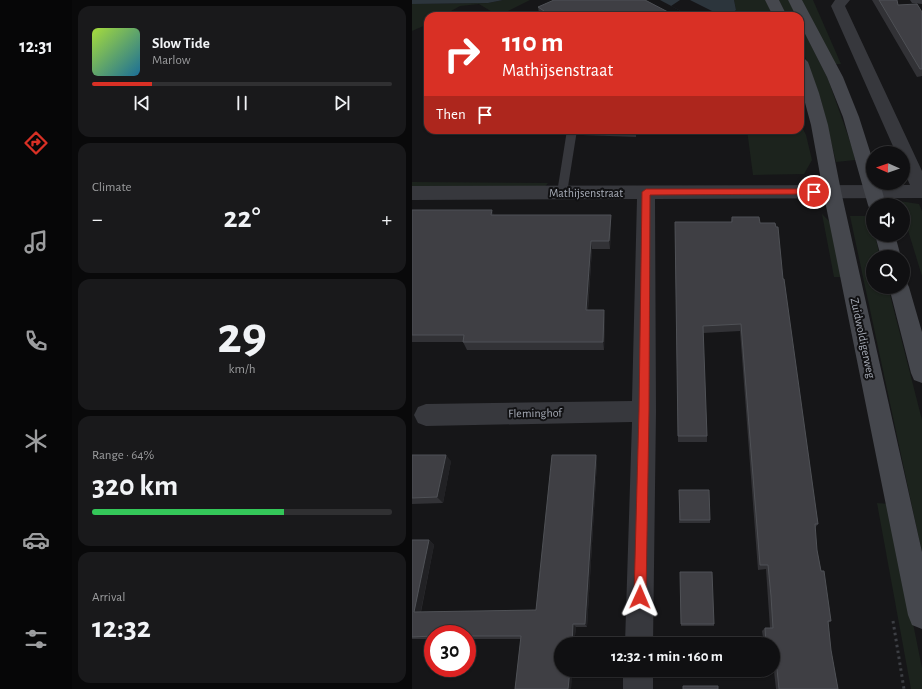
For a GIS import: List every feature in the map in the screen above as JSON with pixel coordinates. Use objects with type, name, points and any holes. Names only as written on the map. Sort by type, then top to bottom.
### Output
[{"type":"main road","points":[[772,0],[778,12]]},
{"type":"main road","points":[[795,0],[801,12]]},
{"type":"main road","points":[[804,18],[834,77],[851,117],[875,198]]},
{"type":"main road","name":"Zuidwoldigerweg","points":[[804,74],[817,114],[826,151],[832,191],[922,615]]},
{"type":"main road","points":[[901,294],[922,373]]},
{"type":"street","points":[[844,0],[838,6],[922,191]]},
{"type":"street","points":[[917,0],[922,0]]},
{"type":"street","name":"Mathijsenstraat","points":[[412,193],[832,191],[875,198],[922,191]]},
{"type":"street","points":[[639,637],[644,411],[646,192]]},
{"type":"street","name":"Fleminghof","points":[[426,415],[644,411]]},
{"type":"street","points":[[638,677],[638,689]]},
{"type":"lane","points":[[562,193],[571,134]]},
{"type":"shaded area","points":[[412,0],[503,0],[488,3],[412,4]]},
{"type":"shaded area","points":[[503,0],[530,0],[506,12],[492,12],[479,4],[460,6],[449,12],[424,12],[424,26],[412,31],[412,4],[488,3]]},
{"type":"shaded area","points":[[660,0],[734,0],[736,10],[734,12],[682,12]]},
{"type":"shaded area","points":[[734,0],[766,0],[771,12],[734,12],[736,10]]},
{"type":"shaded area","points":[[779,0],[788,0],[795,12],[785,12]]},
{"type":"shaded area","points":[[800,0],[813,0],[841,64],[835,64]]},
{"type":"shaded area","points":[[804,31],[828,79],[853,150],[855,160],[836,162],[821,100],[804,54]]},
{"type":"shaded area","points":[[804,131],[812,160],[804,174],[753,175],[748,134],[804,134]]},
{"type":"shaded area","points":[[412,182],[548,183],[544,188],[412,187]]},
{"type":"shaded area","points":[[910,203],[919,204],[922,211],[922,276],[910,237]]},
{"type":"shaded area","points":[[822,214],[832,224],[845,277],[834,277]]},
{"type":"shaded area","points":[[850,216],[866,217],[866,242],[877,242],[878,250],[866,250],[866,291]]},
{"type":"shaded area","points":[[867,294],[890,294],[922,420],[922,553]]},
{"type":"shaded area","points":[[877,503],[889,504],[922,668],[922,689],[911,689]]},
{"type":"pier","points":[[680,0],[690,0],[714,12],[682,12],[671,6]]},
{"type":"building","points":[[554,0],[645,0],[668,12],[542,12],[544,11],[538,7]]},
{"type":"building","points":[[879,0],[897,0],[898,5],[917,4],[922,12],[922,69],[920,69]]},
{"type":"building","points":[[412,210],[492,210],[491,215],[611,215],[609,241],[591,241],[586,310],[604,310],[603,342],[463,342],[464,335],[412,335]]},
{"type":"building","points":[[732,217],[759,217],[760,223],[775,223],[776,227],[778,227],[783,279],[818,524],[815,524],[817,550],[821,571],[824,571],[831,621],[828,621],[831,650],[838,689],[779,689],[778,677],[780,677],[780,637],[766,637],[765,628],[773,628],[771,596],[768,565],[760,565],[741,324],[703,326],[707,436],[678,436],[675,222],[732,222]]},
{"type":"building","points":[[412,455],[446,455],[437,497],[412,498]]},
{"type":"building","points":[[552,455],[596,455],[585,624],[573,624],[572,637],[554,637],[554,677],[569,677],[568,689],[515,689],[521,636],[476,636],[476,625],[424,625],[424,636],[412,637],[412,540],[429,540],[414,612],[536,610]]},
{"type":"building","points":[[679,490],[709,490],[710,520],[680,520]]},
{"type":"building","points":[[680,572],[712,572],[714,624],[681,624]]},
{"type":"building","points":[[683,686],[718,686],[718,689],[683,689]]},
{"type":"route","points":[[640,597],[644,411],[646,192],[814,192]]}]
